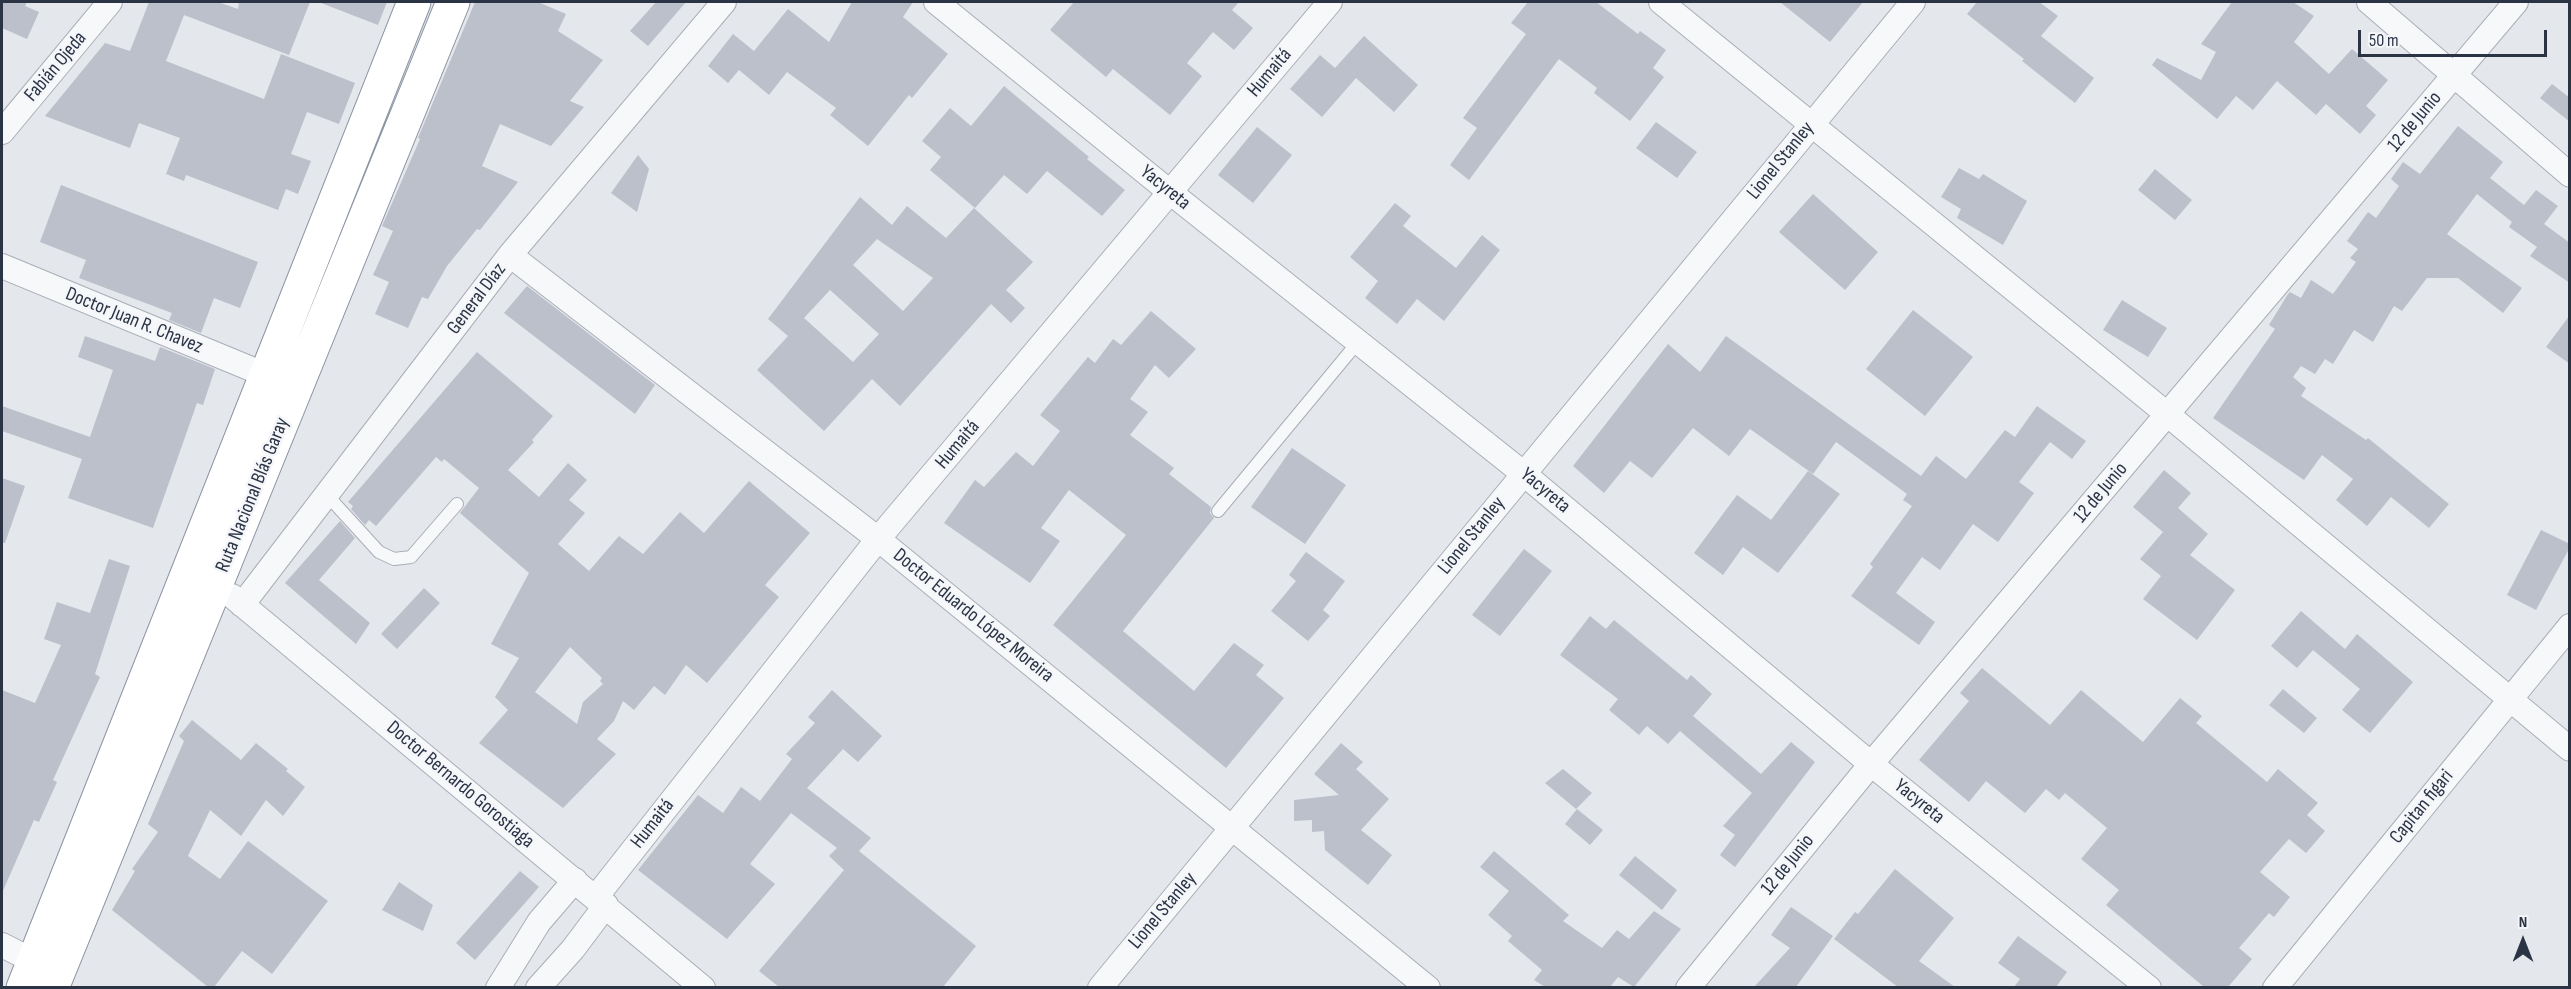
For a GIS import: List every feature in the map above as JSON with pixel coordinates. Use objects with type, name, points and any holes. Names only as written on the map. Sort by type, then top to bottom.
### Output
[{"type":"highway","name":"Ruta Nacional Blás Garay","points":[[201,581],[266,375],[414,2]]},
{"type":"highway","name":"Ruta Nacional Blás Garay","points":[[41,977],[201,581],[453,2]]},
{"type":"street","name":"Fabián Ojeda","points":[[2,132],[110,2]]},
{"type":"street","name":"General Díaz","points":[[242,605],[510,255],[724,2]]},
{"type":"street","name":"Yacyreta","points":[[936,2],[1171,193],[1524,474],[1872,764],[2149,987]]},
{"type":"street","name":"Humaitá","points":[[538,987],[573,949],[601,901],[878,539],[1330,2]]},
{"type":"street","points":[[1660,2],[2167,414],[2570,749]]},
{"type":"street","name":"Lionel Stanley","points":[[1100,987],[1913,2]]},
{"type":"street","points":[[2369,2],[2456,74],[2570,175]]},
{"type":"street","name":"12 de Junio","points":[[1688,987],[1872,764],[2516,2]]},
{"type":"street","name":"Doctor Eduardo López Moreira","points":[[510,255],[878,539],[1428,987]]},
{"type":"street","name":"Doctor Juan R. Chavez","points":[[2,266],[266,375]]},
{"type":"street","name":"Doctor Bernardo Gorostiaga","points":[[201,581],[242,605],[703,987]]},
{"type":"street","name":"Capitan figari","points":[[2275,987],[2570,626]]},
{"type":"street","points":[[498,987],[539,922],[575,880]]},
{"type":"street","points":[[2,945],[41,977]]},
{"type":"lane","points":[[1218,510],[1358,342]]},
{"type":"lane","points":[[327,495],[380,552],[394,560],[411,557],[457,504]]},
{"type":"building","points":[[2,2],[27,2],[25,6],[39,12],[27,39],[2,28]]},
{"type":"building","points":[[149,2],[218,2],[238,9],[239,2],[310,2],[289,55],[184,15],[166,61],[264,99],[281,54],[355,83],[339,124],[307,112],[291,154],[311,161],[298,194],[286,189],[278,210],[186,175],[184,181],[166,174],[180,138],[139,123],[130,148],[45,116],[105,43],[130,51]]},
{"type":"building","points":[[321,2],[387,2],[378,25]]},
{"type":"building","points":[[475,2],[538,2],[566,14],[558,31],[603,60],[570,101],[584,107],[551,146],[500,124],[482,166],[518,182],[480,230],[477,229],[447,266],[428,299],[422,297],[408,328],[375,314],[389,282],[373,275],[393,231],[382,226]]},
{"type":"building","points":[[656,2],[686,2],[648,46],[630,31]]},
{"type":"building","points":[[852,2],[913,2],[903,17],[948,54],[912,98],[909,95],[868,146],[830,115],[836,108],[787,72],[769,95],[739,70],[728,83],[708,66],[733,34],[754,51],[788,9],[829,42]]},
{"type":"building","points":[[1074,2],[1239,2],[1232,10],[1253,28],[1234,50],[1213,32],[1187,63],[1202,76],[1170,115],[1113,69],[1106,77],[1050,30]]},
{"type":"building","points":[[1528,2],[1596,2],[1638,34],[1640,31],[1666,50],[1653,68],[1664,77],[1630,121],[1594,93],[1597,88],[1559,59],[1469,180],[1450,165],[1477,128],[1463,118],[1526,34],[1511,23]]},
{"type":"building","points":[[1780,2],[1863,2],[1830,42]]},
{"type":"building","points":[[1977,2],[2039,2],[2058,16],[2041,36],[2094,78],[2075,103],[1967,14]]},
{"type":"building","points":[[2232,2],[2293,2],[2314,16],[2294,42],[2329,74],[2352,49],[2388,80],[2366,106],[2376,115],[2360,134],[2326,104],[2316,115],[2277,81],[2253,110],[2236,96],[2217,119],[2152,65],[2157,58],[2201,80],[2216,52],[2201,44]]},
{"type":"building","points":[[1364,36],[1418,85],[1394,112],[1356,78],[1322,117],[1290,89],[1320,55],[1335,68]]},
{"type":"building","points":[[2552,84],[2570,98],[2570,122],[2540,98]]},
{"type":"building","points":[[1004,86],[1125,190],[1102,216],[1047,171],[1027,194],[1004,175],[975,208],[930,170],[941,157],[922,141],[950,108],[971,126]]},
{"type":"building","points":[[1656,122],[1697,152],[1677,178],[1636,148]]},
{"type":"building","points":[[2458,126],[2503,162],[2490,178],[2524,205],[2536,190],[2558,206],[2544,224],[2570,243],[2570,283],[2530,256],[2537,247],[2509,227],[2512,222],[2477,194],[2447,234],[2522,288],[2503,313],[2458,278],[2427,278],[2402,311],[2394,306],[2373,342],[2354,330],[2333,364],[2325,359],[2315,374],[2301,366],[2293,377],[2306,388],[2301,396],[2366,440],[2368,438],[2449,504],[2429,528],[2391,497],[2367,526],[2336,500],[2353,479],[2322,455],[2304,480],[2213,418],[2275,329],[2269,325],[2288,294],[2290,292],[2301,298],[2311,280],[2333,294],[2356,262],[2350,258],[2358,249],[2347,241],[2368,212],[2376,218],[2399,186],[2391,179],[2403,162],[2420,174]]},
{"type":"building","points":[[1257,127],[1292,155],[1253,203],[1218,175]]},
{"type":"building","points":[[638,155],[649,169],[637,212],[611,193]]},
{"type":"building","points":[[1959,168],[1979,179],[1983,174],[2027,201],[2003,245],[1957,218],[1961,209],[1941,197]]},
{"type":"building","points":[[2155,169],[2192,200],[2175,220],[2138,190]]},
{"type":"building","points":[[61,185],[258,262],[240,308],[214,298],[201,333],[169,320],[172,313],[79,278],[86,260],[40,242]]},
{"type":"building","points":[[1813,194],[1878,252],[1845,290],[1779,232]]},
{"type":"building","points":[[860,197],[892,225],[907,206],[946,238],[974,208],[1033,262],[1006,290],[1025,308],[1011,323],[991,304],[900,406],[872,379],[824,431],[757,370],[788,336],[768,319]],"holes":[[[877,239],[933,278],[903,311],[853,265]],[[830,290],[879,334],[853,362],[804,318]]]},
{"type":"building","points":[[1395,203],[1411,216],[1403,226],[1456,268],[1482,235],[1500,250],[1444,321],[1417,299],[1397,324],[1365,298],[1378,281],[1350,257]]},
{"type":"building","points":[[527,286],[655,385],[635,414],[504,313]]},
{"type":"building","points":[[2122,300],[2167,328],[2148,357],[2103,330]]},
{"type":"building","points":[[1913,310],[1973,357],[1925,416],[1866,369]]},
{"type":"building","points":[[1151,311],[1196,349],[1169,378],[1155,365],[1130,399],[1148,412],[1130,435],[1174,468],[1169,474],[1211,507],[1210,513],[1214,518],[1123,631],[1194,691],[1234,643],[1264,665],[1256,675],[1284,698],[1226,768],[1053,625],[1126,535],[1069,490],[1041,528],[1060,541],[1030,583],[944,523],[975,480],[984,487],[1016,452],[1033,466],[1060,431],[1040,415],[1088,357],[1095,363],[1113,339],[1121,345]]},
{"type":"building","points":[[2570,315],[2570,364],[2546,347]]},
{"type":"building","points":[[85,336],[155,361],[160,347],[215,369],[203,405],[197,403],[153,528],[68,498],[82,459],[2,431],[2,406],[90,437],[113,370],[78,357]]},
{"type":"building","points":[[1726,336],[1921,476],[1936,456],[1966,479],[2005,430],[2015,437],[2037,406],[2086,441],[2072,459],[2050,442],[2019,482],[2034,493],[1998,542],[1973,524],[1940,570],[1922,557],[1896,593],[1935,622],[1919,645],[1851,596],[1873,567],[1870,564],[1912,506],[1903,500],[1907,494],[1836,442],[1813,474],[1750,429],[1729,456],[1693,428],[1652,478],[1630,461],[1604,493],[1573,466],[1668,344],[1700,372]]},
{"type":"building","points":[[477,352],[553,416],[532,440],[534,442],[508,470],[539,497],[568,463],[587,480],[569,500],[585,513],[558,544],[589,571],[619,536],[643,554],[680,512],[704,533],[749,481],[810,533],[765,585],[779,597],[707,683],[686,665],[665,695],[654,686],[634,710],[623,701],[614,721],[597,739],[616,754],[563,808],[479,743],[508,710],[495,697],[519,658],[491,644],[529,573],[460,513],[479,488],[444,459],[442,462],[436,457],[376,526],[369,520],[365,525],[348,502]],"holes":[[[570,647],[602,678],[600,681],[603,684],[583,702],[577,724],[535,692]]]},
{"type":"building","points":[[1292,448],[1346,485],[1305,544],[1251,507]]},
{"type":"building","points":[[2164,470],[2191,493],[2178,508],[2208,534],[2190,555],[2235,590],[2197,640],[2143,599],[2161,576],[2140,559],[2163,532],[2133,507]]},
{"type":"building","points":[[1808,471],[1840,494],[1778,573],[1743,547],[1723,575],[1694,553],[1737,495],[1771,520]]},
{"type":"building","points":[[2,478],[25,486],[5,543],[2,543]]},
{"type":"building","points":[[340,521],[355,538],[319,580],[370,623],[356,644],[285,583]]},
{"type":"building","points":[[2541,530],[2570,544],[2570,547],[2536,610],[2507,595]]},
{"type":"building","points":[[1524,549],[1552,571],[1500,636],[1472,615]]},
{"type":"building","points":[[1306,552],[1345,581],[1323,610],[1330,616],[1308,641],[1271,611],[1296,581],[1289,575]]},
{"type":"building","points":[[109,559],[130,566],[95,674],[100,677],[53,780],[57,782],[39,822],[34,820],[2,893],[2,690],[35,703],[61,645],[44,639],[57,602],[90,613]]},
{"type":"building","points":[[424,588],[440,603],[397,649],[381,634]]},
{"type":"building","points":[[2301,611],[2345,649],[2357,634],[2413,682],[2370,733],[2342,710],[2360,689],[2313,650],[2297,668],[2271,646]]},
{"type":"building","points":[[1590,616],[1606,629],[1614,620],[1687,680],[1691,675],[1712,694],[1693,716],[1761,774],[1791,742],[1815,762],[1735,867],[1720,855],[1735,835],[1723,826],[1752,793],[1680,731],[1668,744],[1647,726],[1639,735],[1609,710],[1618,699],[1560,655]]},
{"type":"building","points":[[1982,668],[2050,725],[2081,690],[2143,742],[2180,698],[2202,716],[2196,723],[2267,782],[2278,769],[2318,803],[2307,815],[2325,831],[2306,853],[2289,839],[2260,872],[2290,897],[2274,917],[2269,913],[2239,948],[2252,959],[2228,987],[2204,987],[2106,905],[2119,890],[2081,859],[2107,828],[2065,793],[2059,800],[2046,789],[2025,813],[1986,781],[1969,802],[1919,760],[1969,701],[1960,693]]},
{"type":"building","points":[[2283,689],[2317,718],[2304,733],[2269,705]]},
{"type":"building","points":[[832,690],[882,736],[858,762],[843,749],[807,788],[871,838],[859,851],[976,946],[943,987],[779,987],[759,971],[844,870],[829,856],[837,848],[791,813],[750,864],[775,884],[727,939],[638,870],[698,795],[723,813],[741,787],[760,801],[792,759],[786,754],[815,723],[808,717]]},
{"type":"building","points":[[192,720],[241,760],[256,743],[288,769],[286,771],[305,787],[283,816],[266,800],[241,836],[210,810],[188,856],[220,879],[248,841],[328,901],[272,974],[242,951],[214,987],[208,987],[112,910],[135,871],[132,869],[158,832],[148,824],[184,741],[179,736]]},
{"type":"building","points":[[1341,743],[1363,762],[1356,769],[1389,799],[1361,830],[1392,855],[1368,885],[1325,850],[1324,831],[1312,832],[1312,820],[1294,821],[1294,800],[1339,795],[1314,774]]},
{"type":"building","points":[[1563,769],[1592,793],[1576,809],[1545,783]]},
{"type":"building","points":[[1577,809],[1603,830],[1590,845],[1565,824]]},
{"type":"building","points":[[1494,851],[1569,915],[1563,921],[1602,948],[1617,930],[1629,939],[1654,911],[1681,929],[1634,987],[1618,977],[1610,987],[1545,987],[1534,980],[1542,970],[1508,941],[1512,936],[1488,915],[1509,891],[1480,867]]},
{"type":"building","points":[[1635,856],[1677,890],[1662,910],[1619,875]]},
{"type":"building","points":[[1895,869],[1954,918],[1919,961],[1955,987],[1898,987],[1834,939],[1855,912],[1858,914]]},
{"type":"building","points":[[520,871],[539,887],[475,960],[456,943]]},
{"type":"building","points":[[399,882],[433,905],[423,931],[382,910]]},
{"type":"building","points":[[1791,907],[1833,936],[1796,987],[1754,987],[1790,948],[1771,935]]},
{"type":"building","points":[[2018,936],[2067,972],[2056,987],[2014,987],[2020,979],[1998,963]]}]
